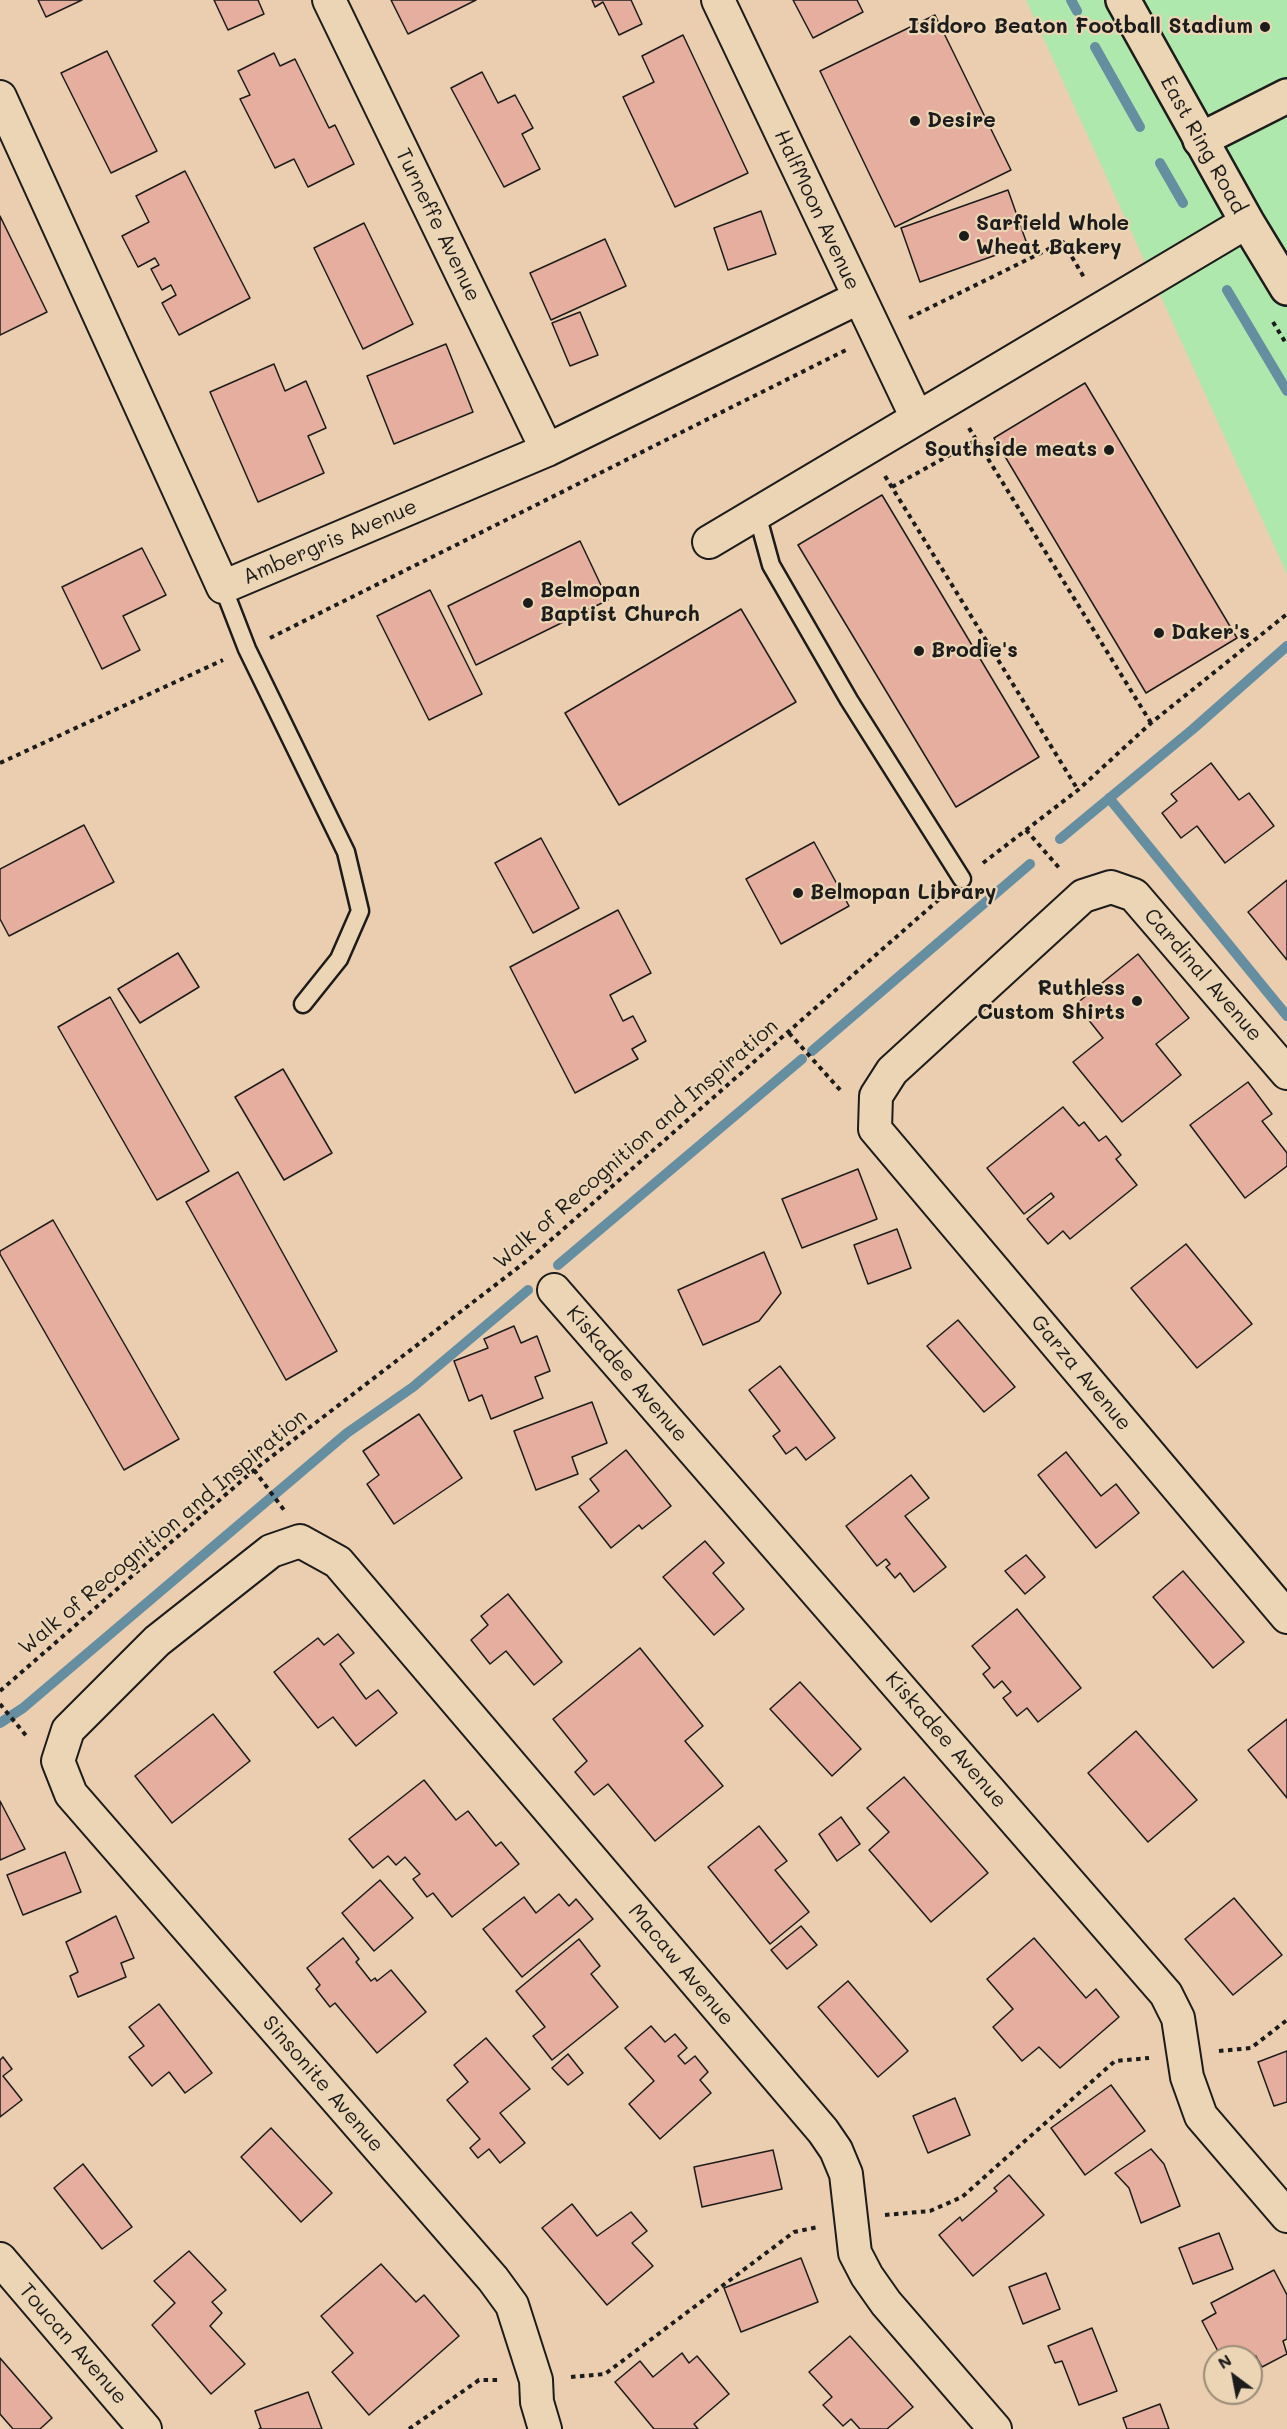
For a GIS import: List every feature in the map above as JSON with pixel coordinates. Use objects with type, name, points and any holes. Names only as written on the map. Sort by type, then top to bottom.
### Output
[{"type":"main road","name":"East Ring Road","points":[[1123,0],[1246,222],[1287,288]]},
{"type":"main road","points":[[1200,141],[1287,96]]},
{"type":"street","name":"Turneffe Avenue","points":[[329,0],[546,450]]},
{"type":"street","name":"HalfMoon Avenue","points":[[718,0],[917,418]]},
{"type":"street","name":"Ambergris Avenue","points":[[0,97],[223,587],[546,450],[858,298]]},
{"type":"street","points":[[709,542],[1246,222]]},
{"type":"street","points":[[875,1129],[876,1096],[892,1071],[1097,892]]},
{"type":"street","name":"Cardinal Avenue","points":[[1097,892],[1134,895],[1287,1073]]},
{"type":"street","name":"Garza Avenue","points":[[875,1129],[1287,1617]]},
{"type":"street","name":"Kiskadee Avenue","points":[[554,1290],[1166,1994],[1178,2018],[1187,2078],[1201,2116],[1287,2217]]},
{"type":"street","name":"Macaw Avenue","points":[[58,1761],[68,1730],[157,1641],[271,1551],[300,1541],[338,1562],[823,2131],[836,2150],[846,2174],[855,2253],[867,2276],[886,2303],[995,2429]]},
{"type":"street","name":"Sinsonite Avenue","points":[[58,1761],[71,1794],[493,2279],[512,2306],[525,2339],[536,2380],[537,2402],[545,2429]]},
{"type":"street","name":"Toucan Avenue","points":[[0,2259],[145,2429]]},
{"type":"lane","points":[[757,514],[771,565],[849,700],[962,879]]},
{"type":"lane","points":[[223,587],[247,649],[346,852],[360,911],[339,959],[303,1004]]},
{"type":"path","points":[[0,763],[247,649],[876,334],[1063,243],[1100,309]]},
{"type":"path","points":[[1078,790],[892,487],[975,441],[1151,723]]},
{"type":"path","name":"Walk of Recognition and Inspiration","points":[[0,1691],[254,1470],[528,1260],[962,879],[1078,790],[1151,723],[1287,615]]},
{"type":"path","points":[[1026,830],[1097,892]]},
{"type":"path","points":[[789,1033],[875,1129]]},
{"type":"path","points":[[254,1470],[282,1507]]},
{"type":"path","points":[[0,1704],[21,1733]]},
{"type":"green space","points":[[1026,0],[1287,0],[1287,574]]},
{"type":"building","points":[[38,0],[82,0],[46,17]]},
{"type":"building","points":[[214,0],[258,0],[264,14],[228,30]]},
{"type":"building","points":[[391,0],[476,0],[408,34]]},
{"type":"building","points":[[592,0],[631,0],[642,24],[619,35],[603,2],[595,7]]},
{"type":"building","points":[[793,0],[857,0],[863,12],[813,38]]},
{"type":"building","name":"Desire","points":[[935,15],[1011,170],[895,227],[820,71]]},
{"type":"building","points":[[683,35],[748,173],[675,207],[623,97],[654,82],[642,56]]},
{"type":"building","points":[[107,51],[157,151],[111,173],[61,73]]},
{"type":"building","points":[[274,53],[280,66],[295,59],[329,128],[335,125],[354,164],[308,187],[294,159],[275,168],[240,99],[250,95],[238,71]]},
{"type":"building","points":[[482,72],[498,103],[515,95],[533,128],[522,134],[540,169],[504,187],[451,88]]},
{"type":"building","points":[[185,171],[250,298],[179,335],[162,303],[176,295],[171,285],[162,290],[151,269],[159,265],[155,258],[138,267],[122,236],[149,222],[136,196]]},
{"type":"building","name":"Sarfield Whole Wheat Bakery","points":[[1008,190],[1027,244],[920,282],[901,228]]},
{"type":"building","points":[[761,211],[776,254],[728,270],[714,228]]},
{"type":"building","points":[[0,216],[47,312],[0,335]]},
{"type":"building","points":[[364,223],[413,324],[363,349],[314,248]]},
{"type":"building","points":[[605,239],[626,286],[551,320],[530,273]]},
{"type":"building","points":[[580,312],[598,355],[570,366],[552,323]]},
{"type":"building","points":[[446,344],[473,412],[394,444],[367,376]]},
{"type":"building","points":[[274,364],[285,391],[306,381],[326,428],[308,436],[324,473],[258,502],[210,392]]},
{"type":"building","points":[[1085,383],[1237,638],[1146,693],[994,438]]},
{"type":"building","name":"Brodie's","points":[[882,495],[1039,757],[956,807],[798,545]]},
{"type":"building","name":"Belmopan Baptist Church","points":[[580,541],[608,600],[476,665],[448,606]]},
{"type":"building","points":[[142,548],[166,595],[123,616],[140,650],[102,669],[62,587]]},
{"type":"building","points":[[430,590],[482,694],[429,720],[377,616]]},
{"type":"building","points":[[741,609],[796,702],[619,805],[565,713]]},
{"type":"building","points":[[1211,763],[1239,800],[1249,793],[1274,826],[1225,863],[1197,826],[1181,838],[1162,813],[1177,801],[1171,794]]},
{"type":"building","points":[[84,825],[114,882],[9,936],[0,919],[0,869]]},
{"type":"building","points":[[541,838],[579,908],[533,933],[495,863]]},
{"type":"building","name":"Belmopan Library","points":[[814,842],[849,906],[781,944],[746,879]]},
{"type":"building","points":[[1287,880],[1287,960],[1248,912]]},
{"type":"building","points":[[618,910],[651,973],[610,995],[623,1021],[633,1016],[646,1041],[632,1049],[638,1059],[575,1093],[510,967]]},
{"type":"building","points":[[178,953],[199,987],[140,1023],[118,989]]},
{"type":"building","points":[[1138,954],[1189,1018],[1156,1044],[1181,1075],[1122,1122],[1073,1062],[1103,1038],[1076,1004]]},
{"type":"building","points":[[110,997],[209,1171],[157,1200],[58,1027]]},
{"type":"building","points":[[283,1069],[332,1153],[284,1180],[235,1097]]},
{"type":"building","points":[[1248,1082],[1272,1114],[1262,1121],[1287,1153],[1287,1166],[1245,1198],[1190,1125]]},
{"type":"building","points":[[1063,1107],[1079,1126],[1084,1122],[1099,1141],[1106,1136],[1121,1155],[1116,1159],[1137,1185],[1070,1239],[1063,1231],[1048,1244],[1027,1219],[1054,1197],[1051,1193],[1024,1214],[987,1168]]},
{"type":"building","points":[[858,1169],[877,1219],[802,1248],[782,1199]]},
{"type":"building","points":[[238,1172],[337,1351],[286,1380],[186,1202]]},
{"type":"building","points":[[53,1220],[179,1439],[124,1470],[0,1254],[0,1251]]},
{"type":"building","points":[[897,1229],[911,1268],[868,1284],[854,1245]]},
{"type":"building","points":[[1186,1244],[1252,1324],[1197,1368],[1131,1288]]},
{"type":"building","points":[[764,1252],[781,1293],[759,1321],[703,1345],[678,1290]]},
{"type":"building","points":[[958,1320],[1015,1387],[984,1412],[927,1346]]},
{"type":"building","points":[[514,1326],[521,1343],[537,1336],[550,1371],[535,1377],[543,1398],[491,1419],[482,1395],[469,1401],[454,1361],[488,1348],[484,1339]]},
{"type":"building","points":[[780,1366],[835,1438],[806,1460],[796,1447],[786,1454],[773,1436],[780,1431],[749,1390]]},
{"type":"building","points":[[592,1402],[607,1443],[572,1457],[578,1474],[536,1490],[514,1431]]},
{"type":"building","points":[[419,1414],[462,1478],[394,1524],[367,1484],[379,1475],[363,1451]]},
{"type":"building","points":[[626,1450],[671,1506],[642,1529],[639,1525],[611,1548],[579,1507],[599,1491],[590,1479]]},
{"type":"building","points":[[1066,1452],[1101,1496],[1116,1484],[1139,1513],[1096,1548],[1038,1475]]},
{"type":"building","points":[[911,1475],[929,1498],[905,1516],[946,1567],[914,1592],[900,1573],[895,1578],[886,1567],[890,1564],[886,1559],[877,1566],[846,1526]]},
{"type":"building","points":[[705,1541],[724,1563],[713,1573],[744,1609],[714,1635],[663,1577]]},
{"type":"building","points":[[1026,1555],[1045,1577],[1025,1594],[1005,1571]]},
{"type":"building","points":[[1183,1571],[1244,1642],[1213,1668],[1153,1597]]},
{"type":"building","points":[[508,1594],[562,1662],[534,1685],[506,1651],[490,1664],[471,1640],[488,1625],[481,1616]]},
{"type":"building","points":[[1017,1609],[1081,1688],[1038,1722],[1027,1708],[1017,1716],[1003,1698],[1011,1692],[1002,1681],[994,1688],[983,1674],[990,1668],[972,1646]]},
{"type":"building","points":[[338,1634],[354,1653],[340,1664],[366,1699],[378,1690],[397,1713],[356,1746],[333,1717],[318,1728],[274,1672],[318,1638],[324,1645]]},
{"type":"building","points":[[640,1648],[703,1726],[685,1741],[723,1786],[655,1841],[608,1784],[594,1795],[575,1772],[587,1761],[553,1719]]},
{"type":"building","points":[[800,1682],[861,1749],[832,1776],[770,1709]]},
{"type":"building","points":[[213,1714],[250,1761],[172,1823],[135,1776]]},
{"type":"building","points":[[1287,1719],[1287,1798],[1248,1750]]},
{"type":"building","points":[[1136,1731],[1197,1800],[1148,1842],[1088,1773]]},
{"type":"building","points":[[904,1777],[988,1873],[931,1922],[869,1850],[889,1832],[867,1808]]},
{"type":"building","points":[[424,1780],[456,1820],[468,1811],[496,1846],[501,1842],[519,1864],[452,1917],[433,1893],[427,1897],[413,1879],[420,1874],[405,1857],[396,1865],[388,1856],[373,1868],[349,1839]]},
{"type":"building","points":[[0,1801],[25,1849],[0,1860]]},
{"type":"building","points":[[841,1817],[860,1844],[837,1861],[819,1834]]},
{"type":"building","points":[[759,1826],[787,1861],[775,1870],[809,1912],[770,1944],[708,1867]]},
{"type":"building","points":[[65,1852],[81,1892],[23,1915],[7,1875]]},
{"type":"building","points":[[380,1880],[413,1918],[374,1951],[342,1913]]},
{"type":"building","points":[[559,1894],[569,1906],[576,1899],[593,1919],[522,1977],[483,1929],[524,1897],[536,1913]]},
{"type":"building","points":[[1234,1898],[1282,1955],[1233,1995],[1185,1939]]},
{"type":"building","points":[[116,1916],[134,1958],[121,1963],[126,1977],[78,1997],[70,1976],[78,1972],[66,1942]]},
{"type":"building","points":[[801,1926],[817,1945],[787,1969],[771,1950]]},
{"type":"building","points":[[343,1938],[359,1959],[356,1962],[371,1981],[375,1978],[377,1981],[391,1970],[426,2012],[377,2053],[335,2003],[330,2007],[316,1989],[320,1985],[307,1968]]},
{"type":"building","points":[[1034,1938],[1086,1998],[1096,1989],[1119,2017],[1060,2068],[1039,2047],[1022,2061],[993,2027],[1013,2009],[987,1979]]},
{"type":"building","points":[[579,1939],[600,1966],[591,1974],[618,2007],[552,2060],[533,2036],[545,2027],[516,1991]]},
{"type":"building","points":[[848,1981],[908,2051],[878,2077],[818,2007]]},
{"type":"building","points":[[159,2004],[212,2073],[185,2093],[169,2072],[152,2086],[129,2057],[144,2046],[129,2027]]},
{"type":"building","points":[[651,2026],[665,2042],[675,2034],[687,2048],[678,2056],[685,2064],[695,2056],[708,2072],[700,2080],[711,2093],[660,2139],[629,2104],[654,2081],[625,2048]]},
{"type":"building","points":[[486,2038],[530,2089],[500,2113],[525,2143],[500,2163],[489,2149],[478,2158],[470,2148],[480,2139],[447,2100],[468,2082],[454,2065]]},
{"type":"building","points":[[1287,2051],[1287,2102],[1274,2106],[1258,2062]]},
{"type":"building","points":[[568,2054],[583,2073],[568,2085],[552,2068]]},
{"type":"building","points":[[3,2057],[12,2069],[3,2076],[22,2100],[0,2117],[0,2060]]},
{"type":"building","points":[[1111,2085],[1145,2131],[1085,2175],[1051,2128]]},
{"type":"building","points":[[955,2098],[970,2135],[928,2153],[913,2116]]},
{"type":"building","points":[[271,2128],[332,2193],[301,2222],[241,2157]]},
{"type":"building","points":[[1151,2149],[1164,2164],[1180,2206],[1141,2223],[1129,2188],[1115,2173]]},
{"type":"building","points":[[773,2150],[782,2189],[702,2207],[694,2167]]},
{"type":"building","points":[[83,2164],[132,2227],[102,2249],[54,2188]]},
{"type":"building","points":[[1009,2175],[1044,2215],[973,2276],[939,2235],[960,2217],[962,2221],[997,2191],[994,2188]]},
{"type":"building","points":[[572,2204],[597,2236],[631,2212],[647,2231],[632,2243],[653,2266],[607,2305],[542,2228]]},
{"type":"building","points":[[1219,2233],[1233,2269],[1193,2284],[1179,2248]]},
{"type":"building","points":[[189,2251],[226,2290],[212,2302],[222,2313],[210,2326],[245,2364],[211,2394],[152,2325],[175,2303],[154,2281]]},
{"type":"building","points":[[801,2258],[818,2302],[741,2332],[724,2288]]},
{"type":"building","points":[[381,2264],[416,2302],[424,2295],[459,2336],[369,2415],[332,2372],[353,2353],[321,2316]]},
{"type":"building","points":[[1274,2270],[1287,2295],[1287,2339],[1283,2341],[1287,2354],[1263,2366],[1263,2345],[1215,2345],[1202,2321],[1216,2313],[1211,2303]]},
{"type":"building","points":[[1046,2273],[1060,2309],[1023,2324],[1009,2287]]},
{"type":"building","points":[[1092,2328],[1117,2391],[1079,2405],[1062,2361],[1055,2363],[1048,2346]]},
{"type":"building","points":[[850,2336],[913,2407],[887,2429],[860,2429],[851,2419],[843,2426],[823,2405],[832,2397],[809,2372]]},
{"type":"building","points":[[682,2353],[689,2363],[697,2356],[729,2394],[694,2424],[698,2429],[654,2429],[615,2382],[640,2361],[653,2377]]},
{"type":"building","points":[[0,2358],[52,2418],[40,2429],[13,2429],[0,2414]]},
{"type":"building","points":[[308,2392],[322,2429],[259,2429],[261,2428],[255,2411]]},
{"type":"building","points":[[1160,2404],[1169,2429],[1127,2429],[1123,2418]]},
{"type":"waterway","points":[[1071,0],[1077,11]]},
{"type":"waterway","points":[[1095,47],[1140,127]]},
{"type":"waterway","points":[[1160,163],[1183,203]]},
{"type":"waterway","points":[[1227,290],[1287,391]]},
{"type":"waterway","points":[[1060,839],[1193,729],[1287,646]]},
{"type":"waterway","points":[[1109,798],[1287,1016]]},
{"type":"waterway","points":[[812,1051],[1030,864]]},
{"type":"waterway","points":[[558,1265],[802,1059]]},
{"type":"waterway","points":[[0,1723],[23,1708],[347,1433],[413,1387],[528,1290]]},
{"type":"place","name":"Isidoro Beaton Football Stadium","points":[[1265,27]]},
{"type":"place","name":"Desire","points":[[915,121]]},
{"type":"place","name":"Sarfield Whole Wheat Bakery","points":[[964,236]]},
{"type":"place","name":"Southside meats","points":[[1109,450]]},
{"type":"place","name":"Belmopan Baptist Church","points":[[528,603]]},
{"type":"place","name":"Daker's","points":[[1159,633]]},
{"type":"place","name":"Brodie's","points":[[919,651]]},
{"type":"place","name":"Belmopan Library","points":[[798,893]]},
{"type":"place","name":"Ruthless Custom Shirts","points":[[1137,1001]]}]
